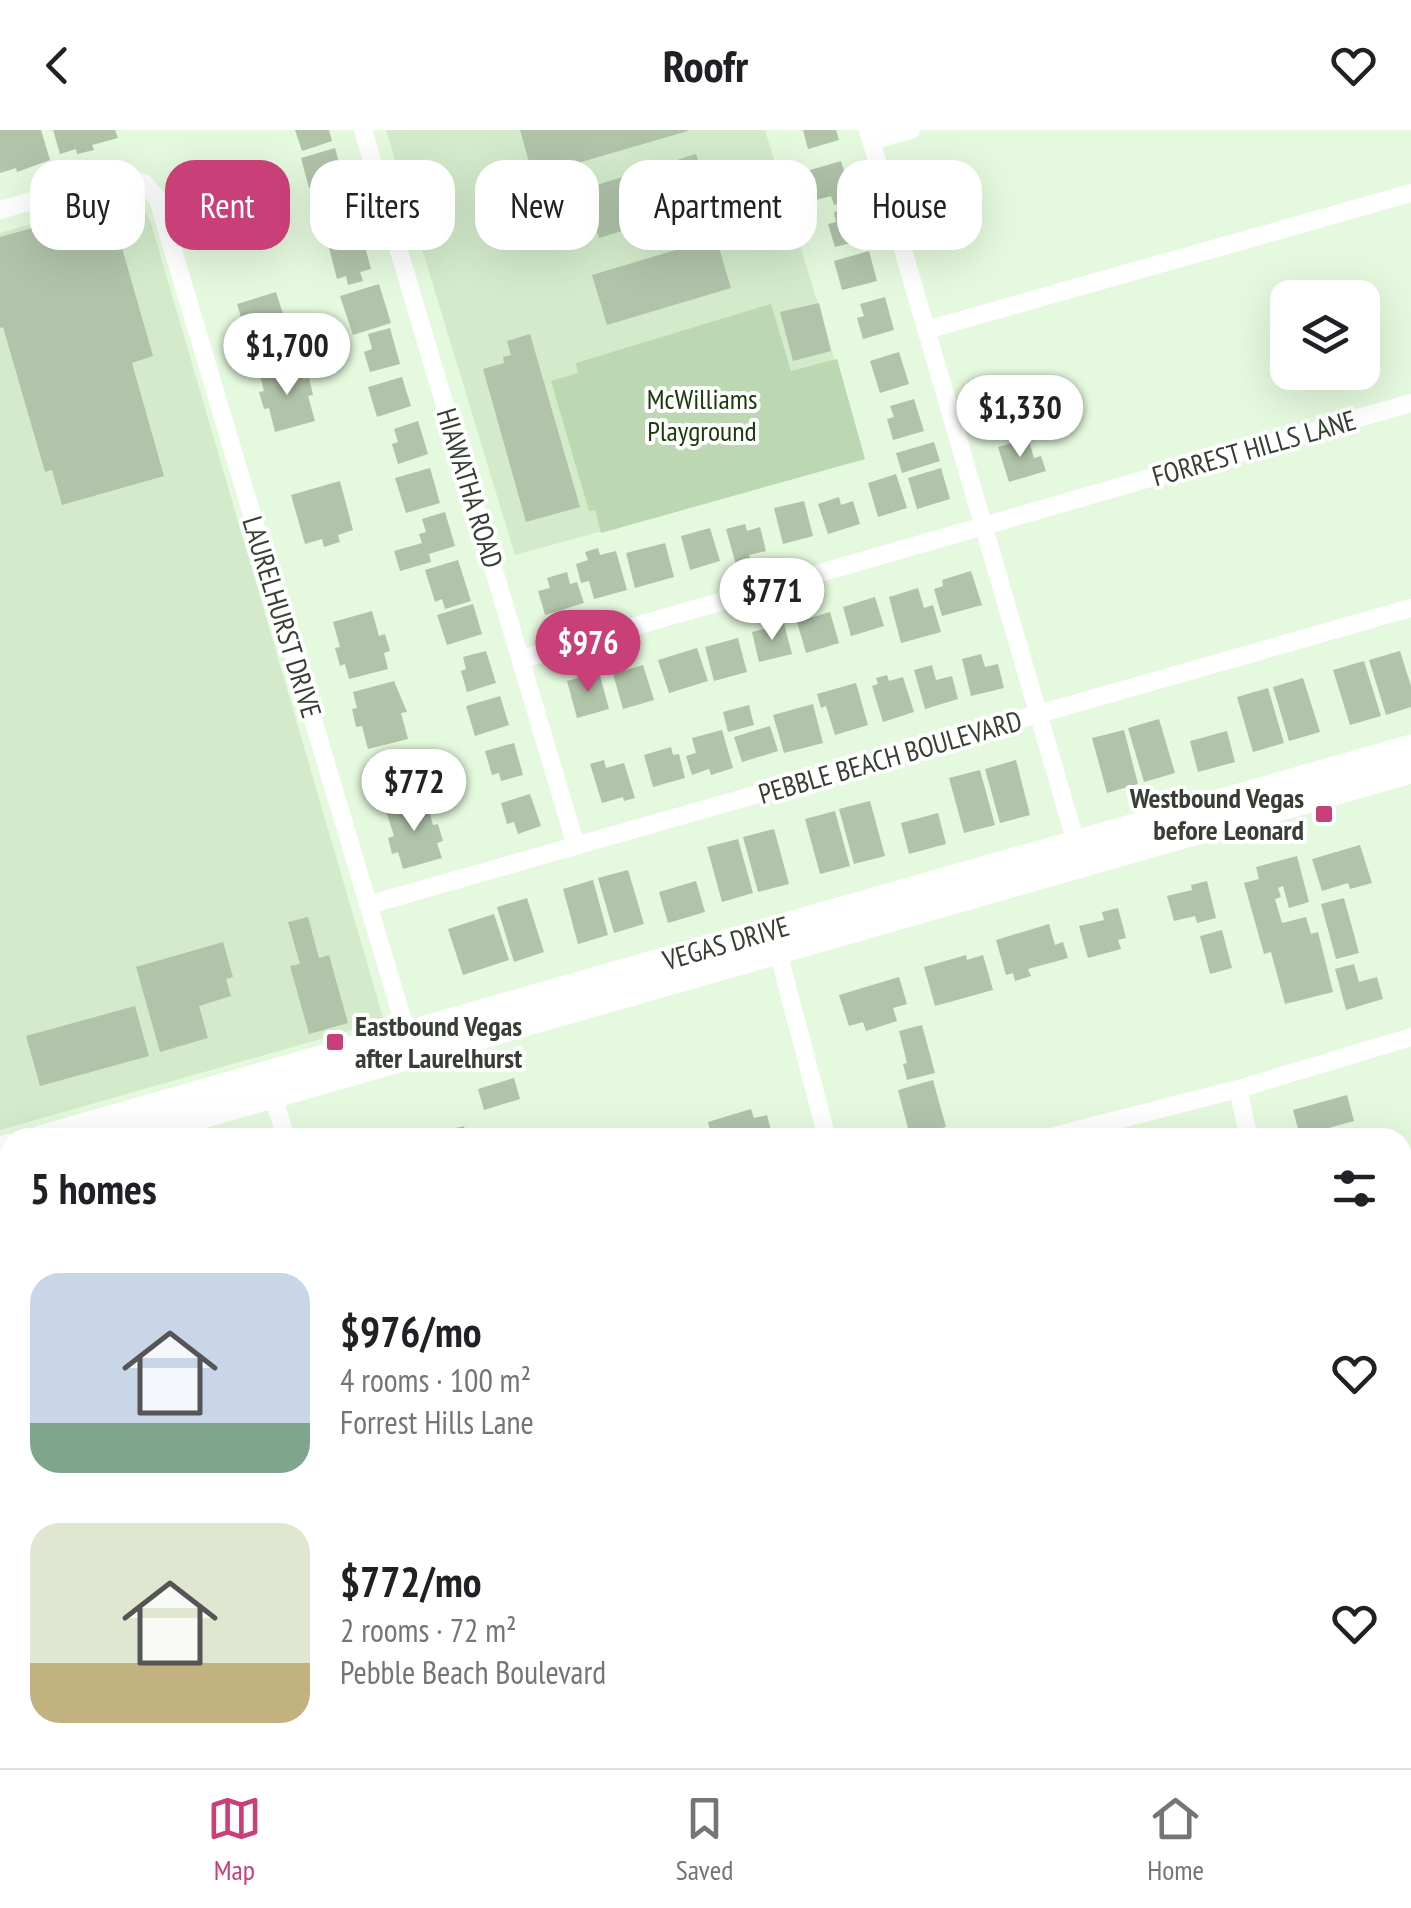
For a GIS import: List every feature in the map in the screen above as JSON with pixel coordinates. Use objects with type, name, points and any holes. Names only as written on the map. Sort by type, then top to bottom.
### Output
[{"type":"main road","name":"VEGAS DRIVE","points":[[103,1128],[183,1109],[1221,813],[1411,747]]},
{"type":"main road","name":"VEGAS DRIVE","points":[[1221,813],[1411,771]]},
{"type":"main road","name":"VEGAS DRIVE","points":[[775,941],[1076,843],[1152,833]]},
{"type":"main road","name":"VEGAS DRIVE","points":[[145,1128],[183,1109]]},
{"type":"street","name":"HIAWATHA ROAD","points":[[364,130],[576,846]]},
{"type":"street","points":[[912,130],[869,136],[1076,843]]},
{"type":"street","name":"LAURELHURST DRIVE","points":[[0,210],[118,176],[144,183],[158,200],[410,1044]]},
{"type":"street","points":[[926,330],[1411,193]]},
{"type":"street","name":"FORREST HILLS LANE","points":[[521,658],[1411,404]]},
{"type":"street","name":"PEBBLE BEACH BOULEVARD","points":[[368,905],[1411,608]]},
{"type":"street","points":[[775,941],[825,1128]]},
{"type":"street","points":[[1085,1128],[1238,1089],[1411,1037]]},
{"type":"street","points":[[270,1084],[283,1128]]},
{"type":"street","points":[[1238,1089],[1247,1128]]},
{"type":"shaded area","points":[[386,130],[765,130],[774,160],[619,160],[619,250],[801,250],[865,459],[515,555],[422,250],[455,250],[455,160],[395,160]]},
{"type":"shaded area","points":[[145,212],[384,1021],[0,1128],[0,233],[30,224],[30,250],[145,250]]},
{"type":"green space","name":"McWilliams Playground","points":[[771,304],[791,371],[837,359],[865,459],[601,533],[595,510],[589,511],[551,381],[578,373],[576,363]]},
{"type":"building","points":[[0,130],[41,130],[50,160],[30,160],[30,167],[0,173]]},
{"type":"building","points":[[53,130],[115,130],[118,138],[92,145],[94,150],[77,154],[76,149],[60,154]]},
{"type":"building","points":[[295,130],[329,130],[332,141],[302,151]]},
{"type":"building","points":[[520,130],[688,130],[588,160],[528,160]]},
{"type":"building","points":[[803,130],[836,130],[839,140],[808,149]]},
{"type":"building","points":[[335,148],[338,160],[310,160],[309,188],[301,158]]},
{"type":"building","points":[[696,154],[698,160],[677,160]]},
{"type":"building","points":[[837,162],[837,204],[831,196],[817,200],[817,168]]},
{"type":"building","points":[[619,178],[619,232],[599,238],[599,184]]},
{"type":"building","points":[[837,211],[835,247],[828,224],[836,222]]},
{"type":"building","points":[[30,229],[30,250],[123,250],[153,356],[132,363],[164,476],[62,505],[52,470],[45,472],[3,327],[0,328],[0,237]]},
{"type":"building","points":[[330,250],[366,250],[371,269],[360,272],[363,281],[348,285],[346,276],[337,279]]},
{"type":"building","points":[[676,250],[720,250],[731,288],[607,325],[592,275]]},
{"type":"building","points":[[869,251],[877,281],[842,290],[834,261]]},
{"type":"building","points":[[379,284],[391,323],[353,335],[340,296]]},
{"type":"building","points":[[276,292],[294,333],[288,335],[292,350],[253,362],[239,328],[244,327],[237,304]]},
{"type":"building","points":[[885,297],[894,330],[863,339],[857,318],[864,316],[860,304]]},
{"type":"building","points":[[819,303],[831,351],[793,361],[780,312]]},
{"type":"building","points":[[390,328],[400,364],[370,372],[364,352],[372,349],[368,334]]},
{"type":"building","points":[[530,334],[580,507],[526,522],[483,369],[504,363],[503,357],[511,355],[507,341]]},
{"type":"building","points":[[899,352],[909,384],[880,393],[870,361]]},
{"type":"building","points":[[300,365],[303,379],[309,378],[313,395],[308,396],[315,421],[275,432],[269,408],[264,409],[259,392],[264,391],[260,375]]},
{"type":"building","points":[[402,377],[411,406],[377,417],[368,387]]},
{"type":"building","points":[[914,399],[924,431],[893,440],[887,419],[894,417],[890,406]]},
{"type":"building","points":[[418,421],[428,454],[398,464],[392,444],[398,442],[394,429]]},
{"type":"building","points":[[1028,438],[1034,458],[1041,456],[1046,471],[1009,482],[998,447]]},
{"type":"building","points":[[934,442],[940,461],[902,473],[896,453]]},
{"type":"building","points":[[430,468],[440,503],[406,513],[395,478]]},
{"type":"building","points":[[941,468],[950,499],[917,509],[908,478]]},
{"type":"building","points":[[896,474],[907,508],[878,517],[868,483]]},
{"type":"building","points":[[340,481],[353,530],[338,535],[340,542],[324,547],[322,539],[305,544],[291,495]]},
{"type":"building","points":[[839,497],[841,505],[853,501],[860,524],[828,534],[818,504]]},
{"type":"building","points":[[804,501],[813,536],[783,544],[774,508]]},
{"type":"building","points":[[445,512],[455,546],[429,554],[431,562],[400,571],[394,551],[422,543],[419,534],[426,532],[422,519]]},
{"type":"building","points":[[745,524],[747,531],[760,527],[766,551],[749,555],[751,561],[736,565],[726,529]]},
{"type":"building","points":[[710,528],[720,561],[690,570],[681,536]]},
{"type":"building","points":[[665,543],[674,577],[635,588],[626,553]]},
{"type":"building","points":[[598,548],[600,555],[616,551],[627,590],[594,599],[589,581],[581,583],[576,564],[588,560],[585,552]]},
{"type":"building","points":[[458,560],[471,601],[445,609],[442,599],[435,602],[425,570]]},
{"type":"building","points":[[971,571],[982,605],[942,616],[934,589],[943,586],[942,580]]},
{"type":"building","points":[[567,572],[570,584],[577,582],[584,603],[545,615],[538,591],[550,588],[547,578]]},
{"type":"building","points":[[918,588],[924,608],[933,605],[941,632],[901,643],[889,597]]},
{"type":"building","points":[[875,597],[884,626],[851,636],[843,607]]},
{"type":"building","points":[[473,604],[482,634],[447,645],[437,615]]},
{"type":"building","points":[[372,611],[379,636],[385,634],[390,651],[384,653],[388,669],[349,679],[345,664],[340,666],[333,622]]},
{"type":"building","points":[[830,612],[839,643],[806,653],[797,622]]},
{"type":"building","points":[[784,624],[792,654],[759,662],[752,632]]},
{"type":"building","points":[[738,638],[747,672],[714,681],[705,647]]},
{"type":"building","points":[[697,648],[708,681],[669,693],[658,660]]},
{"type":"building","points":[[486,651],[496,683],[467,692],[461,671],[466,669],[463,657]]},
{"type":"building","points":[[1400,651],[1411,686],[1411,707],[1386,715],[1369,660]]},
{"type":"building","points":[[981,654],[985,667],[998,664],[1004,688],[971,696],[962,659]]},
{"type":"building","points":[[1364,661],[1381,716],[1350,725],[1333,670]]},
{"type":"building","points":[[643,665],[654,700],[623,709],[613,674]]},
{"type":"building","points":[[932,665],[936,680],[952,676],[958,699],[925,709],[914,670]]},
{"type":"building","points":[[599,672],[609,709],[577,718],[567,681]]},
{"type":"building","points":[[887,675],[889,681],[903,677],[914,712],[883,722],[872,686],[878,684],[876,678]]},
{"type":"building","points":[[1303,678],[1320,732],[1289,741],[1273,687]]},
{"type":"building","points":[[394,681],[407,712],[401,713],[408,739],[368,749],[362,726],[356,727],[353,692]]},
{"type":"building","points":[[856,683],[868,725],[835,735],[826,706],[821,708],[817,694]]},
{"type":"building","points":[[1268,688],[1284,743],[1253,752],[1237,697]]},
{"type":"building","points":[[500,696],[509,725],[475,736],[466,706]]},
{"type":"building","points":[[813,704],[823,743],[784,753],[773,715]]},
{"type":"building","points":[[749,705],[754,725],[728,732],[723,712]]},
{"type":"building","points":[[1159,719],[1175,773],[1144,782],[1128,728]]},
{"type":"building","points":[[770,726],[778,751],[742,762],[734,737]]},
{"type":"building","points":[[722,730],[733,768],[711,775],[709,769],[692,775],[686,756],[696,753],[692,738]]},
{"type":"building","points":[[1124,730],[1138,784],[1107,793],[1092,738]]},
{"type":"building","points":[[1227,731],[1235,762],[1198,772],[1190,741]]},
{"type":"building","points":[[514,743],[523,775],[501,781],[499,773],[492,775],[485,751]]},
{"type":"building","points":[[671,747],[673,755],[679,754],[685,778],[653,787],[644,755]]},
{"type":"building","points":[[604,760],[606,768],[624,763],[635,798],[602,803],[590,764]]},
{"type":"building","points":[[1016,760],[1030,815],[1000,823],[985,769]]},
{"type":"building","points":[[980,770],[995,825],[964,833],[949,778]]},
{"type":"building","points":[[530,794],[541,826],[518,834],[514,822],[507,824],[501,803]]},
{"type":"building","points":[[426,799],[433,825],[438,824],[443,841],[437,843],[442,858],[403,869],[398,852],[392,854],[388,838],[394,836],[386,811]]},
{"type":"building","points":[[870,801],[885,856],[854,864],[839,809]]},
{"type":"building","points":[[835,811],[850,866],[820,874],[805,819]]},
{"type":"building","points":[[938,813],[946,844],[909,854],[901,823]]},
{"type":"building","points":[[774,829],[789,884],[758,892],[743,837]]},
{"type":"building","points":[[738,839],[753,893],[722,902],[707,847]]},
{"type":"building","points":[[1360,845],[1372,883],[1350,889],[1348,883],[1322,891],[1312,859]]},
{"type":"building","points":[[1297,856],[1309,902],[1289,908],[1283,886],[1278,888],[1281,897],[1275,899],[1282,923],[1306,917],[1311,934],[1318,932],[1333,992],[1285,1004],[1271,952],[1264,954],[1244,883],[1259,879],[1256,867]]},
{"type":"building","points":[[628,870],[644,924],[614,933],[598,878]]},
{"type":"building","points":[[593,880],[608,935],[578,944],[563,889]]},
{"type":"building","points":[[696,881],[705,912],[668,923],[659,892]]},
{"type":"building","points":[[1207,881],[1216,918],[1197,923],[1195,916],[1174,921],[1167,896],[1192,890],[1191,885]]},
{"type":"building","points":[[527,898],[544,952],[514,962],[497,907]]},
{"type":"building","points":[[1344,898],[1359,953],[1336,959],[1321,904]]},
{"type":"building","points":[[1118,908],[1126,938],[1118,940],[1121,949],[1088,958],[1079,926],[1104,920],[1102,912]]},
{"type":"building","points":[[494,914],[509,960],[463,975],[448,929]]},
{"type":"building","points":[[308,917],[319,958],[329,955],[348,1023],[309,1034],[290,966],[300,964],[288,922]]},
{"type":"building","points":[[1049,924],[1055,945],[1063,942],[1068,958],[1028,969],[1031,976],[1015,981],[1013,973],[1006,975],[996,940]]},
{"type":"building","points":[[1222,930],[1232,968],[1210,974],[1200,936]]},
{"type":"building","points":[[223,942],[233,977],[226,979],[231,996],[199,1006],[208,1038],[160,1052],[136,967]]},
{"type":"building","points":[[966,955],[967,960],[983,955],[993,990],[935,1006],[924,967]]},
{"type":"building","points":[[1354,964],[1359,982],[1377,977],[1383,999],[1346,1010],[1335,969]]},
{"type":"building","points":[[899,977],[907,1004],[893,1008],[897,1021],[866,1031],[863,1022],[849,1026],[839,995]]},
{"type":"building","points":[[135,1006],[149,1056],[40,1086],[26,1036]]},
{"type":"building","points":[[922,1025],[935,1073],[907,1080],[899,1031]]},
{"type":"building","points":[[514,1078],[520,1099],[484,1110],[478,1089]]},
{"type":"building","points":[[933,1080],[946,1127],[908,1128],[898,1090]]},
{"type":"building","points":[[1347,1095],[1354,1121],[1329,1128],[1298,1128],[1293,1110]]},
{"type":"building","points":[[751,1109],[754,1118],[767,1115],[770,1128],[710,1128],[708,1122]]},
{"type":"place","name":"Westbound Vegas before Leonard","points":[[1324,814]]},
{"type":"place","name":"Eastbound Vegas after Laurelhurst","points":[[335,1042]]}]
